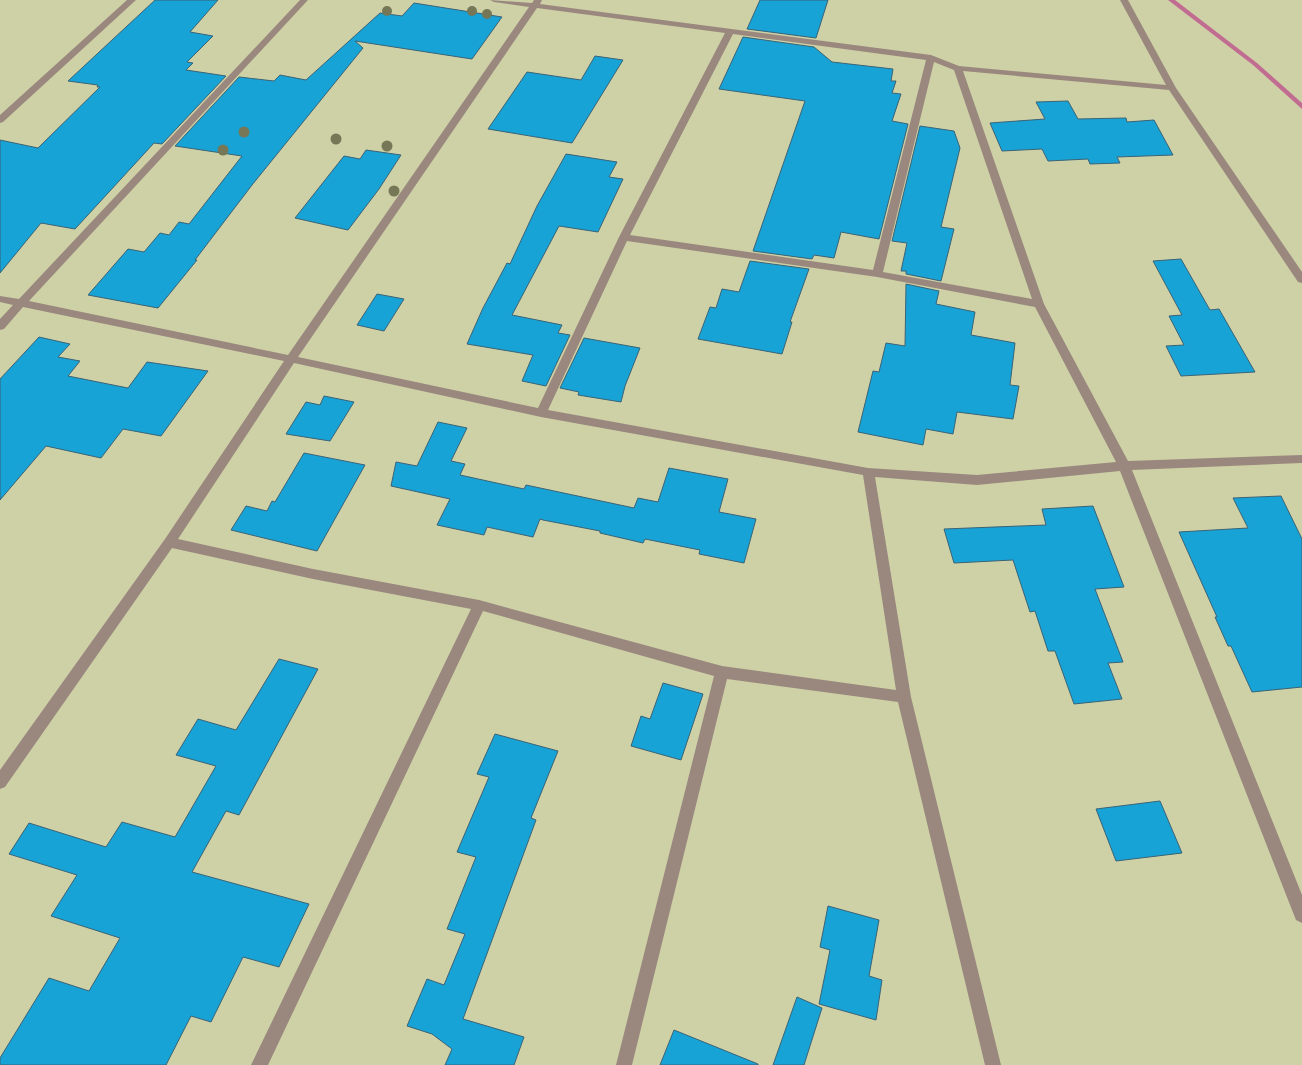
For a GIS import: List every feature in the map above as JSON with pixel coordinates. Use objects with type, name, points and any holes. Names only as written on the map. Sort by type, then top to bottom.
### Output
[{"type":"street","points":[[0,120],[132,0]]},
{"type":"street","points":[[0,326],[304,0]]},
{"type":"street","points":[[494,0],[536,3],[730,32],[931,58],[958,68],[1172,88]]},
{"type":"street","points":[[1124,0],[1172,88],[1302,280]]},
{"type":"street","points":[[0,782],[169,542],[291,358],[536,3]]},
{"type":"street","points":[[541,413],[624,237],[730,32]]},
{"type":"street","points":[[877,274],[931,58]]},
{"type":"street","points":[[958,68],[1040,304],[1124,466],[1302,914]]},
{"type":"street","points":[[624,237],[877,274],[1040,304]]},
{"type":"street","points":[[0,300],[291,358],[541,413],[868,472],[977,480],[1124,466],[1302,460]]},
{"type":"street","points":[[868,472],[904,697],[993,1065]]},
{"type":"street","points":[[169,542],[312,574],[479,605],[722,672],[904,697]]},
{"type":"street","points":[[260,1065],[479,605]]},
{"type":"street","points":[[624,1065],[722,672]]},
{"type":"building","points":[[155,0],[218,0],[190,32],[213,36],[187,62],[193,63],[186,70],[226,76],[162,144],[154,143],[75,229],[41,223],[0,273],[0,140],[38,148],[100,87],[97,87],[98,85],[68,81]]},
{"type":"building","points":[[760,0],[828,0],[816,38],[747,29]]},
{"type":"building","points":[[414,3],[502,17],[472,59],[355,41],[363,48],[252,185],[195,260],[197,260],[158,308],[88,295],[128,249],[144,252],[160,233],[169,235],[179,222],[189,224],[242,156],[175,146],[239,77],[274,81],[280,75],[306,80],[380,13],[402,16]]},
{"type":"building","points":[[743,37],[814,47],[832,62],[893,69],[891,81],[896,81],[892,93],[901,94],[892,121],[908,124],[879,239],[841,232],[834,258],[814,255],[812,259],[753,251],[805,101],[719,89]]},
{"type":"building","points":[[595,56],[623,60],[572,143],[488,129],[527,72],[581,80]]},
{"type":"building","points":[[1068,101],[1078,119],[1126,118],[1127,122],[1154,120],[1173,155],[1117,157],[1120,163],[1090,164],[1088,159],[1048,161],[1042,149],[1002,151],[990,123],[1045,119],[1036,102]]},
{"type":"building","points":[[920,126],[954,131],[960,148],[941,227],[954,229],[941,281],[906,274],[906,271],[901,271],[907,243],[892,241]]},
{"type":"building","points":[[366,150],[401,155],[379,189],[348,230],[295,218],[344,156],[360,159]]},
{"type":"building","points":[[566,154],[617,162],[609,177],[623,179],[598,232],[559,226],[512,315],[562,325],[558,333],[570,335],[546,386],[522,381],[533,355],[467,344],[483,308],[507,263],[510,264],[537,206]]},
{"type":"building","points":[[1181,259],[1210,310],[1219,309],[1255,372],[1181,376],[1166,346],[1184,345],[1169,316],[1182,315],[1153,261]]},
{"type":"building","points":[[750,261],[809,269],[790,322],[792,322],[782,354],[698,339],[710,307],[716,308],[722,289],[739,292]]},
{"type":"building","points":[[906,284],[939,291],[936,304],[975,312],[971,335],[1015,343],[1010,385],[1019,386],[1013,419],[957,412],[953,434],[926,429],[923,445],[858,432],[873,371],[879,372],[886,343],[905,346]]},
{"type":"building","points":[[377,294],[404,299],[384,331],[357,325]]},
{"type":"building","points":[[39,337],[70,344],[58,357],[80,361],[68,376],[128,388],[147,362],[208,371],[161,436],[123,429],[101,458],[46,446],[0,500],[0,379]]},
{"type":"building","points":[[584,338],[640,348],[625,386],[621,402],[578,395],[579,392],[560,388]]},
{"type":"building","points":[[324,396],[354,402],[330,441],[286,434],[306,402],[320,405]]},
{"type":"building","points":[[438,422],[467,428],[451,461],[465,464],[460,475],[524,489],[526,485],[634,508],[638,498],[658,502],[669,468],[728,479],[719,512],[756,519],[744,563],[699,554],[700,550],[645,539],[643,543],[600,533],[600,531],[540,519],[533,537],[487,527],[484,535],[437,525],[450,499],[391,486],[396,462],[417,466]]},
{"type":"building","points":[[304,453],[365,465],[317,551],[231,530],[246,506],[267,511],[272,501],[275,502]]},
{"type":"building","points":[[1281,496],[1302,539],[1302,687],[1252,692],[1231,646],[1228,646],[1179,532],[1248,528],[1233,498]]},
{"type":"building","points":[[1093,506],[1124,587],[1095,589],[1123,662],[1108,663],[1122,699],[1074,704],[1055,651],[1048,651],[1035,611],[1030,612],[1013,560],[954,563],[944,529],[1046,525],[1042,509]]},
{"type":"building","points":[[279,659],[318,669],[239,815],[226,811],[192,872],[309,904],[279,967],[243,957],[211,1022],[191,1016],[166,1065],[0,1065],[0,1058],[49,978],[89,991],[120,938],[51,916],[77,875],[9,854],[29,823],[106,847],[122,822],[175,837],[216,766],[176,755],[198,719],[236,730]]},
{"type":"building","points":[[663,683],[703,694],[681,760],[631,746],[641,716],[650,719]]},
{"type":"building","points":[[495,734],[558,751],[531,818],[536,820],[463,1019],[524,1037],[514,1065],[445,1065],[452,1049],[432,1034],[407,1026],[427,979],[444,985],[465,934],[447,929],[476,857],[457,852],[489,777],[477,774]]},
{"type":"building","points":[[1160,801],[1182,853],[1116,861],[1096,809]]},
{"type":"building","points":[[828,906],[879,920],[869,976],[882,980],[876,1020],[819,1004],[830,950],[820,947]]},
{"type":"building","points":[[797,997],[822,1008],[804,1065],[773,1065]]},
{"type":"building","points":[[674,1030],[758,1064],[758,1065],[660,1065]]},
{"type":"waterway","points":[[1171,0],[1255,64],[1302,107]]}]
